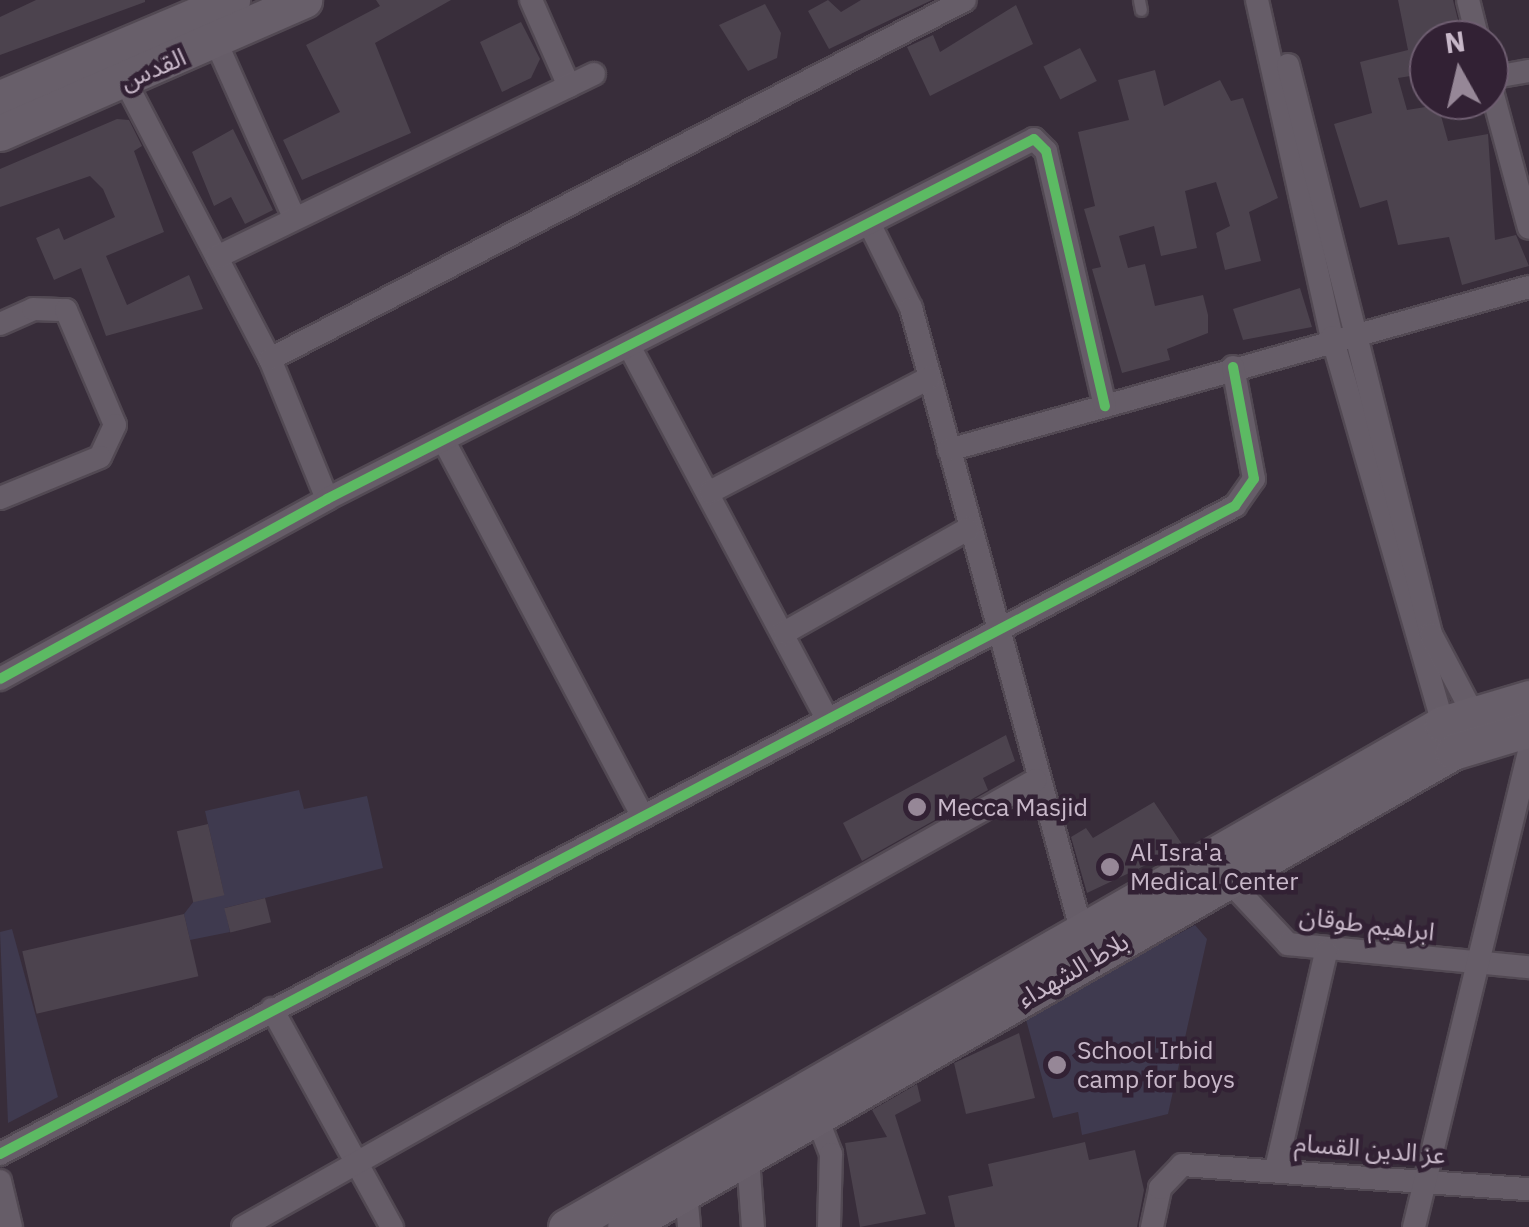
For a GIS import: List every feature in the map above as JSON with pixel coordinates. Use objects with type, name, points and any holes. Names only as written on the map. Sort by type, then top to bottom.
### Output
[{"type":"main road","name":"القدس","points":[[2,91],[232,0]]},
{"type":"main road","name":"القدس","points":[[0,134],[304,0]]},
{"type":"main road","points":[[566,1227],[811,1104],[1081,929],[1529,698]]},
{"type":"main road","name":"بلاط الشهداء","points":[[629,1226],[687,1210],[811,1104],[1227,880],[1463,731],[1529,729]]},
{"type":"street","points":[[530,0],[569,86]]},
{"type":"street","points":[[270,359],[965,0]]},
{"type":"street","points":[[1257,0],[1343,336],[1463,731]]},
{"type":"street","points":[[1270,0],[1343,336],[1463,731]]},
{"type":"street","points":[[216,42],[294,217]]},
{"type":"street","points":[[217,258],[294,217],[594,74]]},
{"type":"street","points":[[125,81],[270,359],[328,499]]},
{"type":"street","points":[[1500,120],[1529,228]]},
{"type":"street","points":[[0,679],[328,499],[1038,140],[1105,406]]},
{"type":"street","points":[[870,225],[911,308],[994,628],[1081,929]]},
{"type":"street","points":[[949,450],[1343,336],[1529,288]]},
{"type":"street","points":[[0,324],[33,309],[66,310],[114,425],[100,457],[0,498]]},
{"type":"street","points":[[630,346],[826,717]]},
{"type":"street","points":[[0,1154],[1250,494],[1254,458],[1233,367]]},
{"type":"street","points":[[710,492],[929,378]]},
{"type":"street","points":[[444,441],[641,813]]},
{"type":"street","points":[[784,633],[968,529]]},
{"type":"street","points":[[1414,1227],[1474,964],[1529,750]]},
{"type":"street","points":[[243,1227],[358,1168],[1036,780]]},
{"type":"street","name":"ابراهيم طوقان","points":[[1227,880],[1268,932],[1326,952],[1529,966]]},
{"type":"street","points":[[1276,1169],[1326,952]]},
{"type":"street","points":[[272,1009],[392,1227]]},
{"type":"street","points":[[811,1104],[831,1154],[829,1227]]},
{"type":"street","points":[[748,1158],[753,1227]]},
{"type":"street","name":"عز الدين القسام","points":[[1152,1227],[1168,1173],[1206,1164],[1529,1189]]},
{"type":"street","points":[[0,1182],[11,1227]]},
{"type":"shaded area","points":[[299,790],[304,809],[367,796],[383,868],[225,908],[230,932],[190,940],[184,914],[194,901],[224,894],[205,811]]},
{"type":"shaded area","points":[[1195,925],[1207,939],[1168,1114],[1082,1135],[1078,1112],[1053,1118],[1025,1016]]},
{"type":"shaded area","points":[[12,929],[58,1097],[8,1123],[0,932]]},
{"type":"building","points":[[36,0],[145,2],[0,55],[0,17]]},
{"type":"building","points":[[376,0],[451,0],[375,43],[411,133],[302,180],[283,140],[340,112],[306,45],[380,6]]},
{"type":"building","points":[[828,0],[841,12],[861,0],[932,0],[829,49],[808,11]]},
{"type":"building","points":[[1398,0],[1453,0],[1458,20],[1409,20],[1409,76],[1398,78],[1409,120],[1442,120],[1448,141],[1488,134],[1495,240],[1516,235],[1529,266],[1462,285],[1449,237],[1398,245],[1387,200],[1360,208],[1334,124],[1372,113],[1360,62],[1408,50]]},
{"type":"building","points":[[765,4],[781,33],[777,58],[748,71],[719,25]]},
{"type":"building","points":[[1016,5],[1033,44],[930,96],[907,47],[933,35],[940,52]]},
{"type":"building","points":[[521,22],[540,59],[531,78],[502,92],[480,42]]},
{"type":"building","points":[[1080,48],[1097,81],[1060,100],[1043,67]]},
{"type":"building","points":[[1155,70],[1164,106],[1220,80],[1231,101],[1243,98],[1278,198],[1249,212],[1261,261],[1225,270],[1216,233],[1230,226],[1216,182],[1185,191],[1197,248],[1161,256],[1154,226],[1119,236],[1128,268],[1145,264],[1155,306],[1203,295],[1208,315],[1208,333],[1167,349],[1170,360],[1122,373],[1092,269],[1101,267],[1084,209],[1095,206],[1078,132],[1129,120],[1118,80]]},
{"type":"building","points":[[117,119],[129,120],[142,146],[134,151],[164,232],[106,256],[127,305],[189,275],[203,309],[106,336],[81,268],[54,280],[36,238],[59,228],[64,240],[115,217],[103,189],[90,176],[0,207],[0,169]]},
{"type":"building","points":[[233,129],[273,210],[245,224],[231,197],[214,206],[192,152]]},
{"type":"building","points":[[1300,288],[1312,327],[1243,340],[1233,309]]},
{"type":"building","name":"Mecca Masjid","points":[[1006,735],[1015,761],[983,778],[988,790],[862,861],[843,823]]},
{"type":"building","name":"Al Isra'a Medical Center","points":[[1154,802],[1184,847],[1087,893],[1071,837],[1086,828],[1093,838]]},
{"type":"building","points":[[208,824],[224,895],[193,902],[177,831]]},
{"type":"building","points":[[265,898],[271,922],[230,932],[224,908]]},
{"type":"building","points":[[184,914],[198,976],[37,1014],[22,951]]},
{"type":"building","points":[[1019,1033],[1035,1098],[966,1114],[954,1063]]},
{"type":"building","points":[[917,1084],[921,1101],[895,1115],[926,1214],[860,1227],[845,1143],[887,1137],[872,1110]]},
{"type":"building","points":[[1085,1142],[1089,1160],[1135,1150],[1144,1190],[1137,1227],[955,1227],[948,1196],[993,1186],[988,1164]]},
{"type":"cycle path","points":[[0,679],[327,499],[1034,139],[1046,151],[1105,406]]},
{"type":"cycle path","points":[[0,1154],[1235,506],[1254,479],[1233,367]]},
{"type":"place","name":"Mecca Masjid","points":[[917,807]]},
{"type":"place","name":"Al Isra'a Medical Center","points":[[1110,867]]},
{"type":"place","name":"School Irbid camp for boys","points":[[1057,1065]]}]
